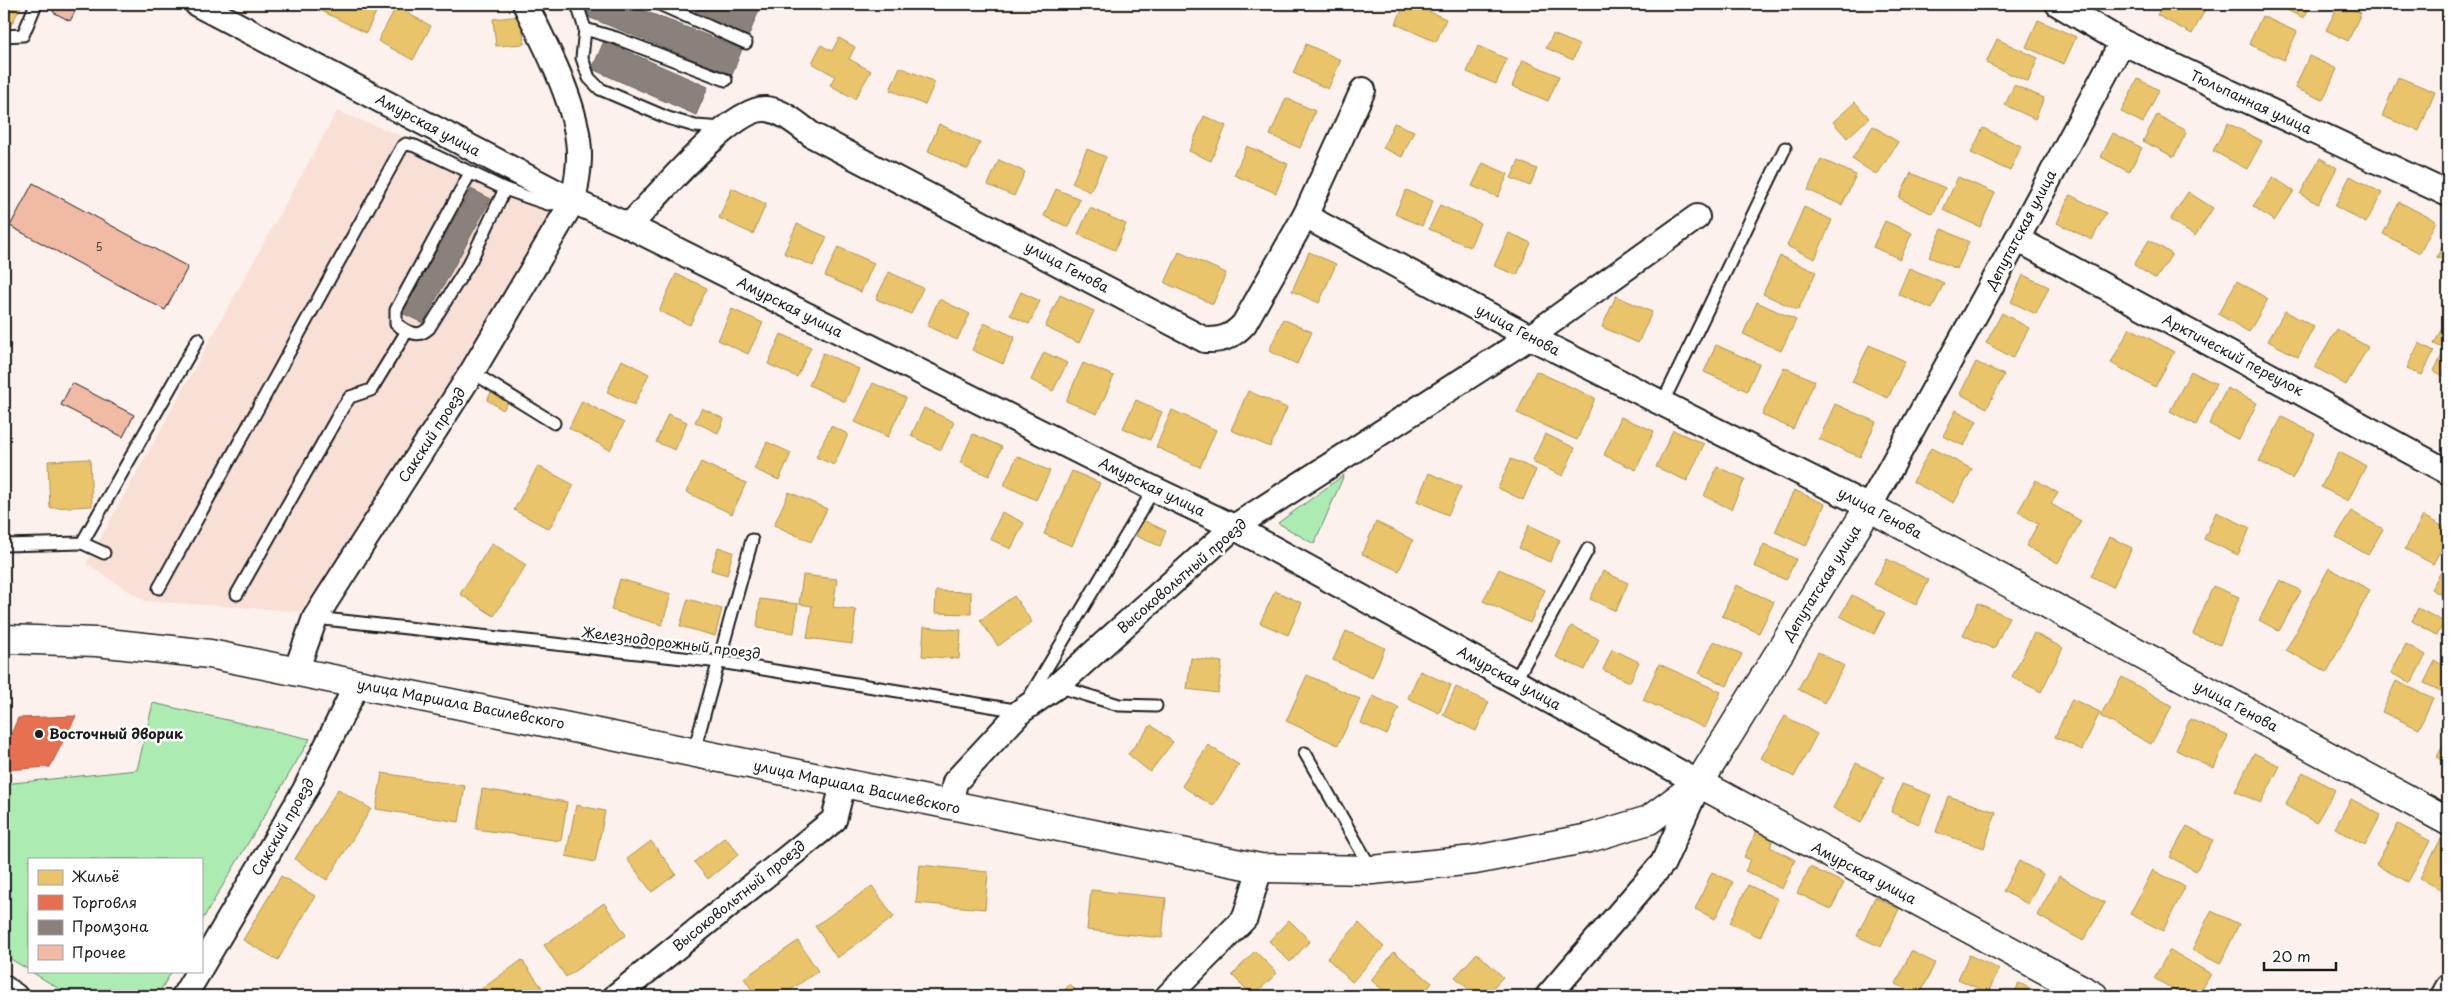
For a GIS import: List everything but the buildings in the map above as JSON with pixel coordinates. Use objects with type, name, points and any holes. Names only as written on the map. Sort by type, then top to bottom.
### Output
[{"type":"main road","name":"Депутатская улица","points":[[1700,783],[1869,507]]},
{"type":"main road","name":"улица Генова","points":[[1869,507],[2448,821]]},
{"type":"main road","name":"улица Маршала Василевского","points":[[4,639],[97,642],[170,648],[296,671],[694,751],[843,784],[1260,868],[1372,870],[1475,860],[1589,838],[1649,820],[1700,783]]},
{"type":"main road","name":"Амурская улица","points":[[1700,783],[2094,996]]},
{"type":"street","name":"Амурская улица","points":[[197,4],[573,201],[629,226],[1154,489],[1234,527],[1700,783]]},
{"type":"street","points":[[525,4],[546,45],[565,93],[578,139],[578,172],[573,201]]},
{"type":"street","name":"Тюльпанная улица","points":[[2058,4],[2122,42],[2448,194]]},
{"type":"street","name":"Депутатская улица","points":[[1869,507],[2017,239],[2122,42]]},
{"type":"street","name":"улица Генова","points":[[724,128],[745,114],[766,109],[780,114],[812,135],[1205,340],[1216,341],[1227,338],[1244,324],[1305,216],[1363,90]]},
{"type":"street","points":[[629,226],[724,128]]},
{"type":"street","name":"Сакский проезд","points":[[296,671],[315,618],[472,372],[573,201]]},
{"type":"street","name":"улица Генова","points":[[1305,216],[1530,337],[1869,507]]},
{"type":"street","name":"Высоковольтный проезд","points":[[950,806],[955,782],[1021,711],[1057,686],[1234,527],[1530,337],[1697,217]]},
{"type":"street","name":"Арктический переулок","points":[[2017,239],[2448,472]]},
{"type":"street","name":"Сакский проезд","points":[[202,965],[305,790],[357,684]]},
{"type":"street","name":"Депутатская улица","points":[[1548,996],[1663,863],[1700,783]]},
{"type":"street","name":"Высоковольтный проезд","points":[[616,996],[834,820],[843,784]]},
{"type":"street","points":[[1168,996],[1245,918],[1260,868]]},
{"type":"street","points":[[184,996],[198,972]]},
{"type":"street","points":[[2443,996],[2448,987]]},
{"type":"street","points":[[4,988],[15,996]]},
{"type":"lane","points":[[4,36],[23,35],[36,4]]},
{"type":"lane","points":[[577,4],[586,29],[582,58],[589,78],[600,89],[668,118],[695,126],[724,128]]},
{"type":"lane","points":[[659,4],[746,43]]},
{"type":"lane","points":[[586,29],[616,38],[726,80]]},
{"type":"lane","points":[[159,588],[402,146],[406,144],[415,146],[505,189],[548,204],[558,205],[573,201]]},
{"type":"lane","points":[[1662,404],[1786,148]]},
{"type":"lane","points":[[470,173],[396,310],[396,324],[407,331],[416,335],[422,334],[429,328],[471,260],[505,189]]},
{"type":"lane","points":[[237,594],[343,407],[350,397],[370,390],[407,331]]},
{"type":"lane","points":[[82,543],[198,339]]},
{"type":"lane","points":[[472,372],[554,423]]},
{"type":"lane","points":[[1021,711],[1154,489]]},
{"type":"lane","points":[[694,751],[752,540]]},
{"type":"lane","points":[[4,545],[82,543],[104,553]]},
{"type":"lane","points":[[1515,681],[1588,549]]},
{"type":"lane","name":"Железнодорожный проезд","points":[[315,618],[720,662],[1021,711]]},
{"type":"lane","points":[[1057,686],[1119,705],[1156,706]]},
{"type":"lane","points":[[1305,753],[1372,870]]},
{"type":"shaded area","points":[[337,111],[536,188],[554,202],[554,210],[309,612],[145,601],[86,564]]},
{"type":"green space","points":[[1344,475],[1314,544],[1278,523]]},
{"type":"green space","points":[[153,703],[310,739],[202,920],[202,858],[28,858],[28,969],[4,955],[4,784],[137,770]]},
{"type":"green space","points":[[32,972],[171,972],[157,996],[71,996]]},
{"type":"place","name":"Восточный дворик","points":[[39,734]]}]
